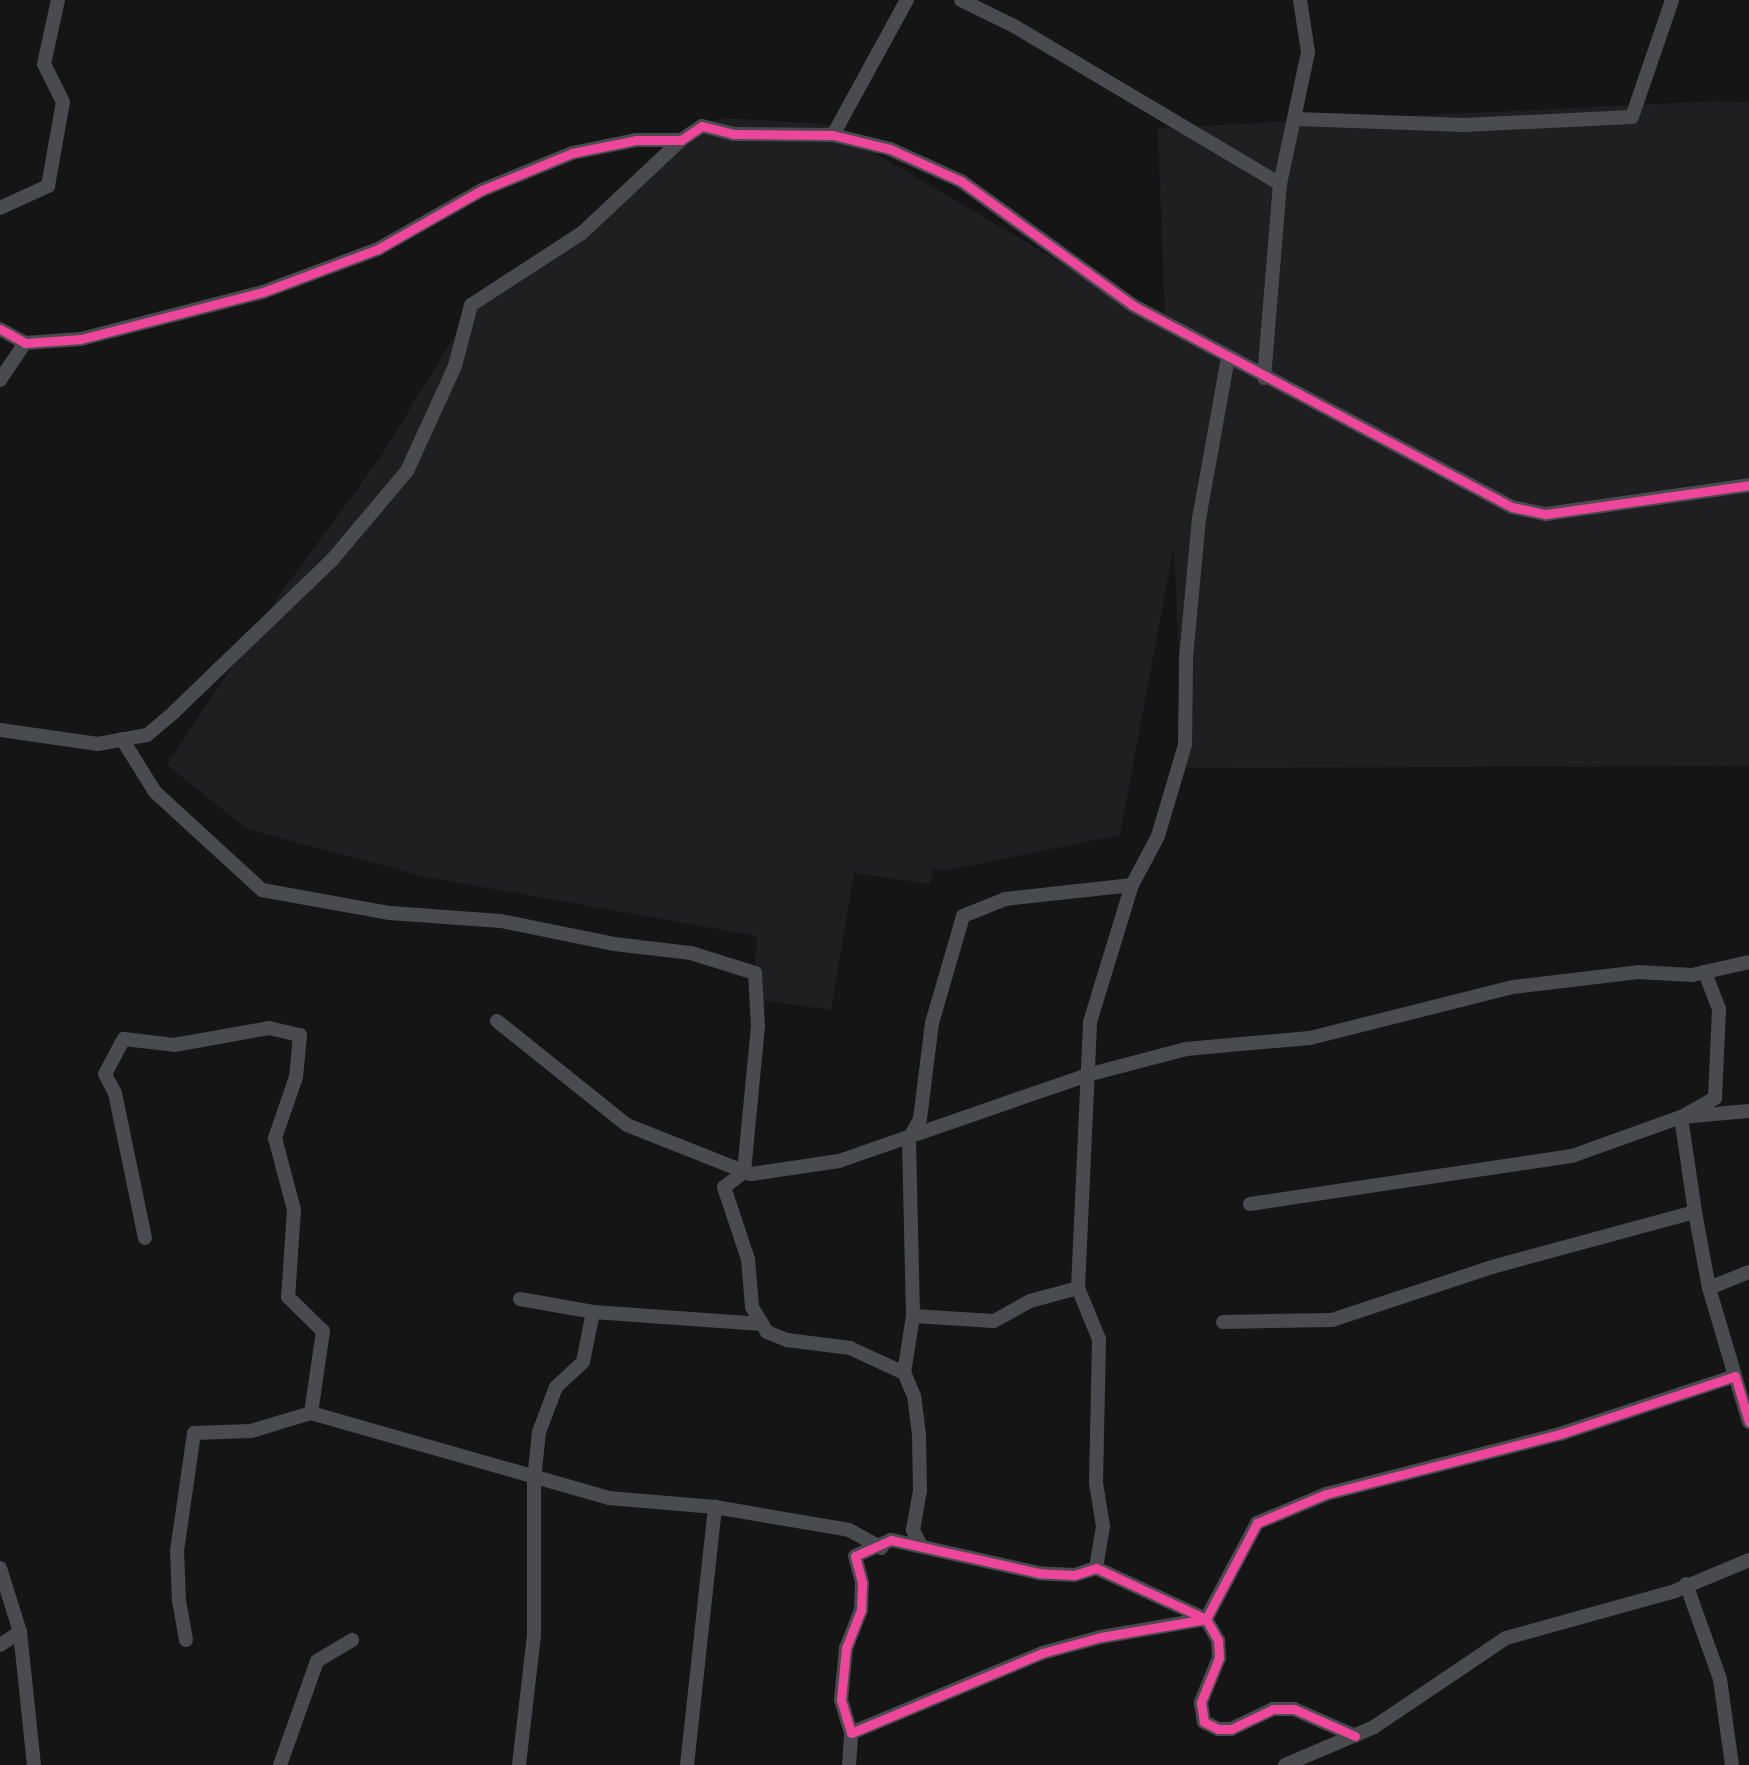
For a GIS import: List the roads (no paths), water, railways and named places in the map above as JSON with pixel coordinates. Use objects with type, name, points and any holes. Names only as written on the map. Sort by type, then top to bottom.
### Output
[{"type":"street","points":[[0,208],[48,186],[63,102],[44,64],[58,0]]},
{"type":"street","points":[[833,135],[907,0]]},
{"type":"street","points":[[961,0],[1014,26],[1280,184]]},
{"type":"street","points":[[1264,378],[1280,184],[1297,119],[1308,52],[1300,0]]},
{"type":"street","points":[[1297,119],[1464,125],[1632,117],[1672,0]]},
{"type":"street","points":[[0,730],[98,744],[147,735],[174,712],[332,560],[407,471],[455,366],[471,305],[583,233],[681,139],[702,126],[733,134],[833,135],[890,149],[961,181],[1132,305],[1264,378],[1531,513],[1594,510],[1749,485]]},
{"type":"street","points":[[0,329],[25,343],[81,339],[264,292],[378,249],[482,190],[572,153],[636,139],[681,139]]},
{"type":"street","points":[[0,380],[25,343]]},
{"type":"street","points":[[1096,1568],[1103,1526],[1096,1483],[1099,1339],[1078,1288],[1090,1022],[1132,886],[1158,836],[1185,745],[1186,658],[1199,519],[1228,358]]},
{"type":"street","points":[[122,739],[155,792],[262,890],[390,913],[501,921],[614,944],[691,953],[755,973],[758,1026],[744,1172],[724,1187],[748,1259],[752,1307],[767,1332],[787,1340],[850,1348],[904,1373]]},
{"type":"street","points":[[920,1544],[913,1530],[920,1491],[919,1435],[914,1396],[904,1373],[913,1316],[909,1139],[920,1119],[932,1023],[963,916],[1005,899],[1132,886]]},
{"type":"street","points":[[497,1021],[627,1125],[744,1172],[839,1161],[909,1139],[1087,1075],[1186,1049],[1310,1038],[1513,987],[1638,972],[1705,972],[1749,962]]},
{"type":"street","points":[[1250,1204],[1572,1156],[1681,1117],[1716,1098],[1718,1009],[1705,972]]},
{"type":"street","points":[[145,1238],[115,1094],[105,1074],[124,1039],[174,1045],[269,1028],[300,1035],[296,1077],[275,1138],[294,1210],[288,1297],[323,1331],[311,1413]]},
{"type":"street","points":[[1681,1117],[1749,1111]]},
{"type":"street","points":[[1681,1117],[1709,1288],[1749,1422]]},
{"type":"street","points":[[1223,1322],[1332,1320],[1492,1267],[1695,1212]]},
{"type":"street","points":[[1709,1288],[1749,1272]]},
{"type":"street","points":[[913,1316],[995,1321],[1030,1301],[1078,1288]]},
{"type":"street","points":[[520,1299],[593,1312],[762,1324]]},
{"type":"street","points":[[519,1765],[534,1636],[534,1479],[539,1432],[556,1387],[583,1362],[593,1312]]},
{"type":"street","points":[[1206,1619],[1257,1523],[1277,1513],[1356,1485],[1560,1434],[1735,1376]]},
{"type":"street","points":[[186,1640],[178,1602],[177,1551],[194,1433],[251,1431],[311,1413],[534,1479],[609,1498],[715,1507],[849,1530],[882,1548]]},
{"type":"street","points":[[687,1765],[715,1507]]},
{"type":"street","points":[[849,1765],[851,1733],[841,1700],[846,1648],[861,1611],[862,1583],[855,1556],[882,1548],[891,1540],[920,1544],[1039,1573],[1074,1575],[1096,1568],[1206,1619],[1218,1640],[1219,1658],[1201,1702],[1204,1722],[1218,1729],[1231,1729],[1273,1709],[1294,1709],[1355,1736]]},
{"type":"street","points":[[1285,1765],[1355,1736],[1439,1686],[1506,1638],[1686,1584],[1749,1560]]},
{"type":"street","points":[[0,1568],[20,1632],[34,1765]]},
{"type":"street","points":[[1686,1584],[1720,1679],[1732,1765]]},
{"type":"street","points":[[851,1733],[1042,1653],[1101,1637],[1206,1619]]},
{"type":"street","points":[[0,1645],[20,1632]]},
{"type":"street","points":[[280,1765],[317,1661],[352,1640]]}]
